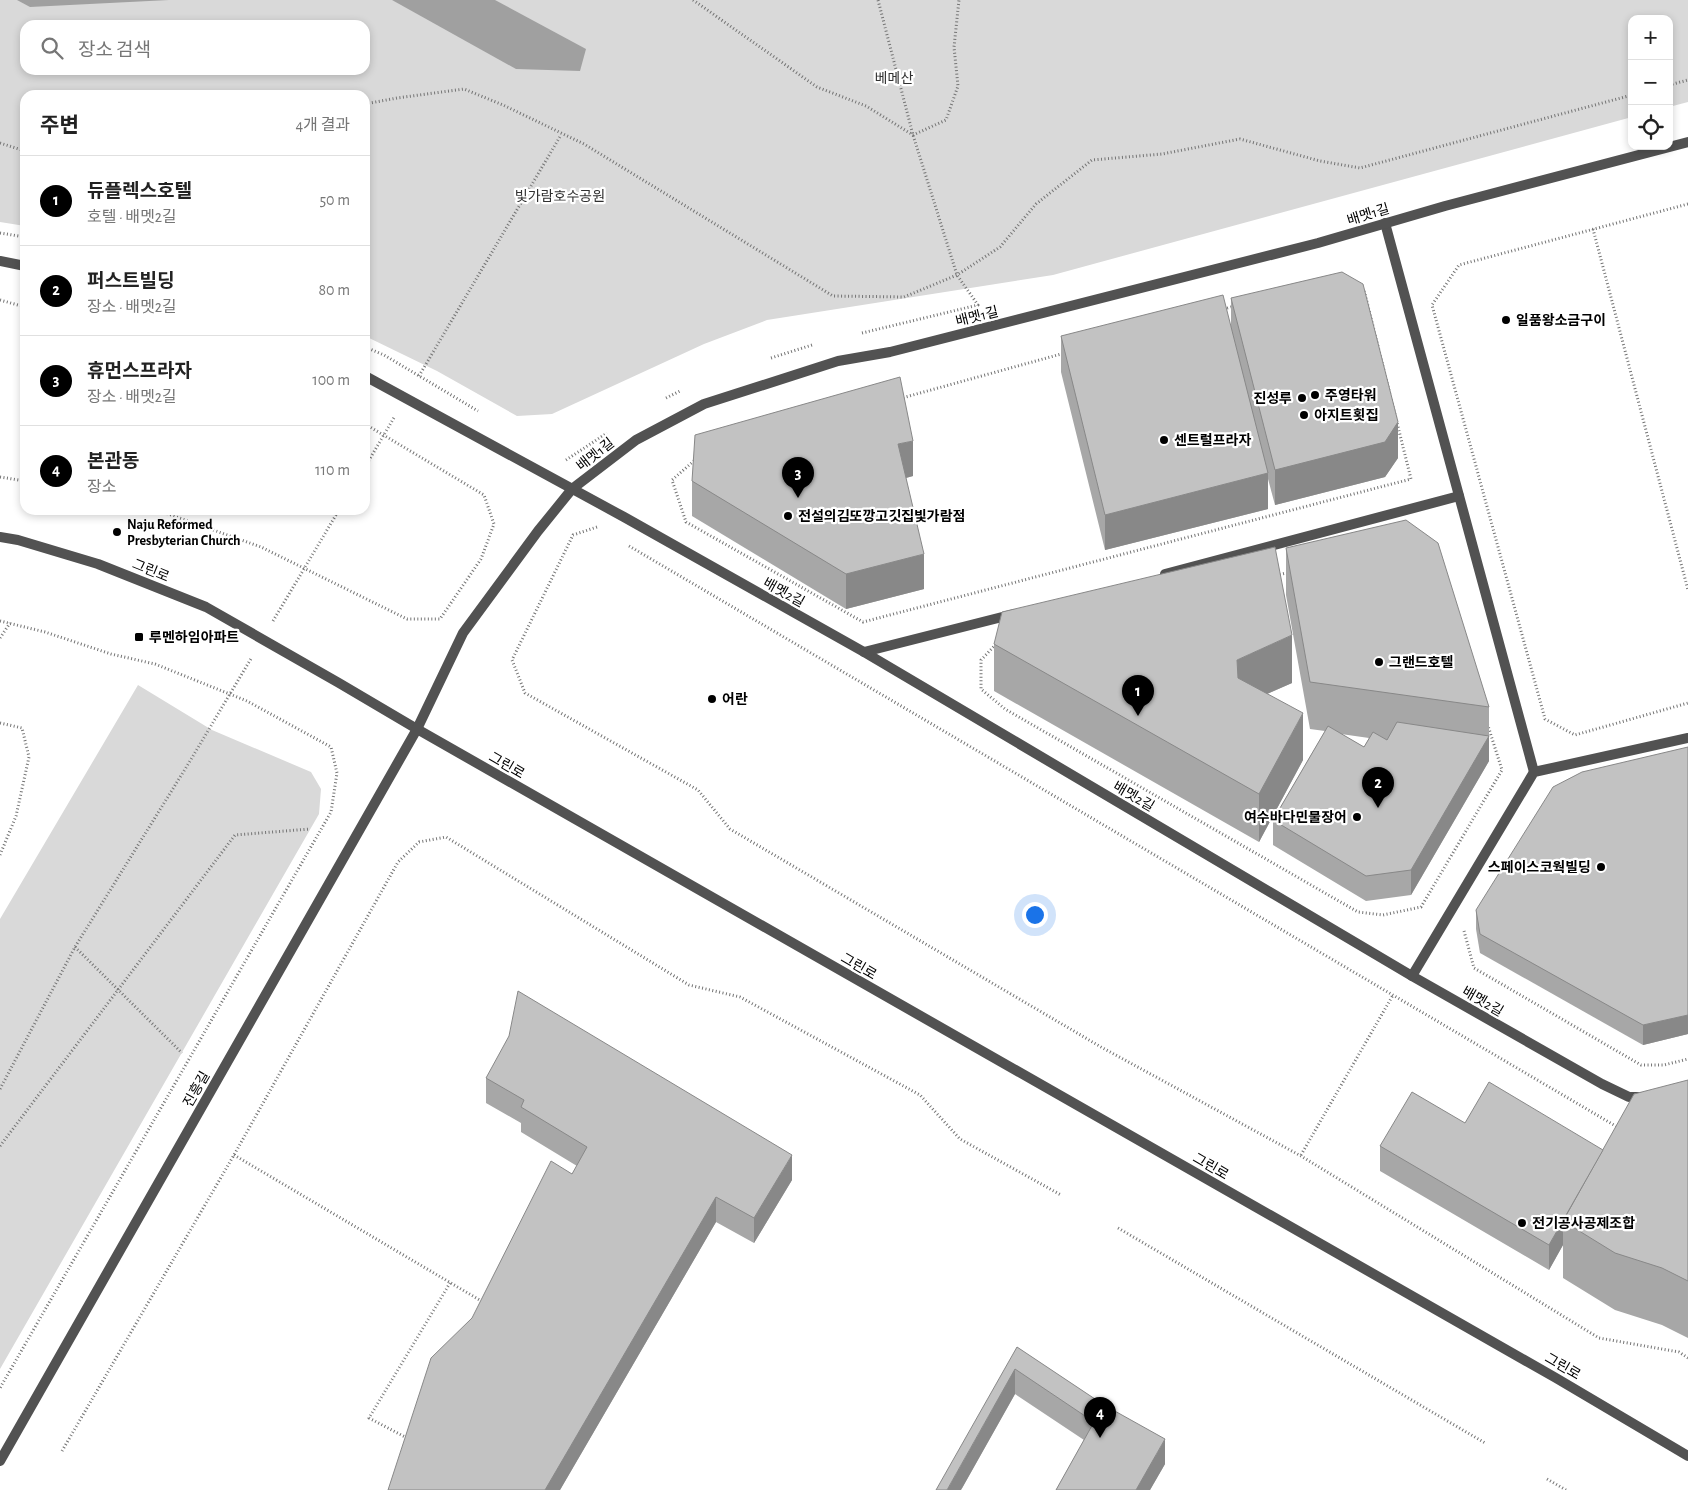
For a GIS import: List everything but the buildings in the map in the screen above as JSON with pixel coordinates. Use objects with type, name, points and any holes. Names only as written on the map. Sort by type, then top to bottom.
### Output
[{"type":"street","name":"배멧1길","points":[[416,730],[462,632],[572,489],[636,440],[704,404],[838,361],[890,352],[1308,246],[1385,223],[1688,142]]},
{"type":"street","points":[[1385,223],[1534,772],[1412,976]]},
{"type":"street","points":[[0,261],[20,265]]},
{"type":"street","points":[[370,379],[572,489]]},
{"type":"street","name":"배멧2길","points":[[572,489],[864,652],[1412,976],[1602,1084],[1629,1097],[1649,1098],[1656,1096]]},
{"type":"street","points":[[1157,576],[1459,496]]},
{"type":"street","name":"그린로","points":[[0,537],[18,540],[98,564],[206,607],[339,683],[416,730],[1548,1373],[1688,1456]]},
{"type":"street","points":[[864,652],[1022,612]]},
{"type":"street","name":"진흥길","points":[[0,1461],[416,730]]},
{"type":"street","points":[[1534,772],[1688,738]]},
{"type":"path","points":[[693,0],[817,87],[866,106],[912,136]]},
{"type":"path","points":[[861,334],[978,305],[957,275],[912,136],[878,0]]},
{"type":"path","points":[[912,136],[946,120],[958,86],[954,47],[959,0]]},
{"type":"path","points":[[1673,85],[1688,80]]},
{"type":"path","points":[[370,103],[464,89],[503,105],[584,144],[833,296],[904,297],[957,275],[1000,247],[1036,204],[1092,160],[1162,154],[1240,139],[1320,161],[1360,168],[1628,97]]},
{"type":"path","points":[[416,381],[561,134]]},
{"type":"path","points":[[0,143],[20,149]]},
{"type":"path","points":[[1688,204],[1460,265],[1432,305],[1545,720],[1575,735],[1688,703]]},
{"type":"path","points":[[1593,229],[1688,590]]},
{"type":"path","points":[[0,233],[20,236]]},
{"type":"path","points":[[1336,278],[1364,290],[1411,479],[863,622],[686,522],[672,480],[703,453],[1336,278]]},
{"type":"path","points":[[0,300],[20,306]]},
{"type":"path","points":[[770,358],[814,344]]},
{"type":"path","points":[[370,349],[384,355],[482,413]]},
{"type":"path","points":[[665,398],[682,390]]},
{"type":"path","points":[[370,459],[396,416]]},
{"type":"path","points":[[171,515],[262,548],[407,619],[440,619],[481,559],[494,524],[484,495],[370,427]]},
{"type":"path","points":[[560,457],[567,460],[608,433]]},
{"type":"path","points":[[0,477],[20,480]]},
{"type":"path","points":[[603,526],[572,535],[512,660],[525,693],[698,790],[730,829],[1101,1047],[1301,1156],[1599,1338],[1679,1352],[1688,1358]]},
{"type":"path","points":[[622,541],[652,561],[1620,1129]]},
{"type":"path","points":[[1406,545],[1432,549],[1502,770],[1421,908],[1384,915],[1358,912],[1005,709],[981,689],[981,660],[1000,640],[1406,545]]},
{"type":"path","points":[[0,621],[45,632],[111,654],[155,664],[247,700],[331,747],[337,773],[331,812],[0,1388]]},
{"type":"path","points":[[0,638],[10,623]]},
{"type":"path","points":[[0,723],[22,728],[29,757],[16,816],[0,855]]},
{"type":"path","points":[[0,1089],[75,947],[187,766]]},
{"type":"path","points":[[0,1146],[235,836],[310,829]]},
{"type":"path","points":[[62,1451],[234,1154],[398,862],[419,842],[446,836],[688,985],[740,997],[920,1095],[960,1139],[1061,1195]]},
{"type":"path","points":[[1463,928],[1474,968],[1632,1060],[1641,1065],[1664,1065],[1688,1058]]},
{"type":"path","points":[[75,947],[182,1053]]},
{"type":"path","points":[[1301,1156],[1393,995]]},
{"type":"path","points":[[234,1154],[490,1306]]},
{"type":"path","points":[[1118,1228],[1485,1443]]},
{"type":"path","points":[[412,1441],[369,1418],[450,1283]]},
{"type":"path","points":[[1547,1479],[1566,1490]]},
{"type":"green space","name":"빛가람호수공원","points":[[0,0],[1688,0],[1688,102],[1673,106],[1673,15],[1628,15],[1628,118],[1053,275],[767,320],[704,344],[552,414],[517,416],[437,371],[370,338],[370,90],[20,90],[20,225],[0,222]]},
{"type":"green space","points":[[138,685],[212,730],[311,772],[321,789],[319,814],[0,1369],[0,919]]},
{"type":"shaded area","points":[[17,0],[169,0],[30,7]]},
{"type":"shaded area","points":[[392,0],[495,0],[586,49],[580,71],[516,69]]},
{"type":"place","name":"일품왕소금구이","points":[[1506,320]]},
{"type":"place","name":"주영타워","points":[[1315,395]]},
{"type":"place","name":"진성루","points":[[1302,398]]},
{"type":"place","name":"아지트횟집","points":[[1304,415]]},
{"type":"place","name":"센트럴프라자","points":[[1164,440]]},
{"type":"place","name":"휴먼스프라자","points":[[798,498]]},
{"type":"place","name":"전설의김또깡고깃집빛가람점","points":[[788,516]]},
{"type":"place","name":"Naju Reformed Presbyterian Church","points":[[117,532]]},
{"type":"place","name":"루멘하임아파트","points":[[139,637]]},
{"type":"place","name":"그랜드호텔","points":[[1379,662]]},
{"type":"place","name":"어란","points":[[712,699]]},
{"type":"place","name":"듀플렉스호텔","points":[[1138,716]]},
{"type":"place","name":"퍼스트빌딩","points":[[1378,808]]},
{"type":"place","name":"여수바다민물장어","points":[[1357,817]]},
{"type":"place","name":"스페이스코웍빌딩","points":[[1601,867]]},
{"type":"place","name":"전기공사공제조합","points":[[1522,1223]]},
{"type":"place","name":"본관동","points":[[1100,1438]]},
{"type":"park label","name":"베메산","points":[[894,78]]}]
